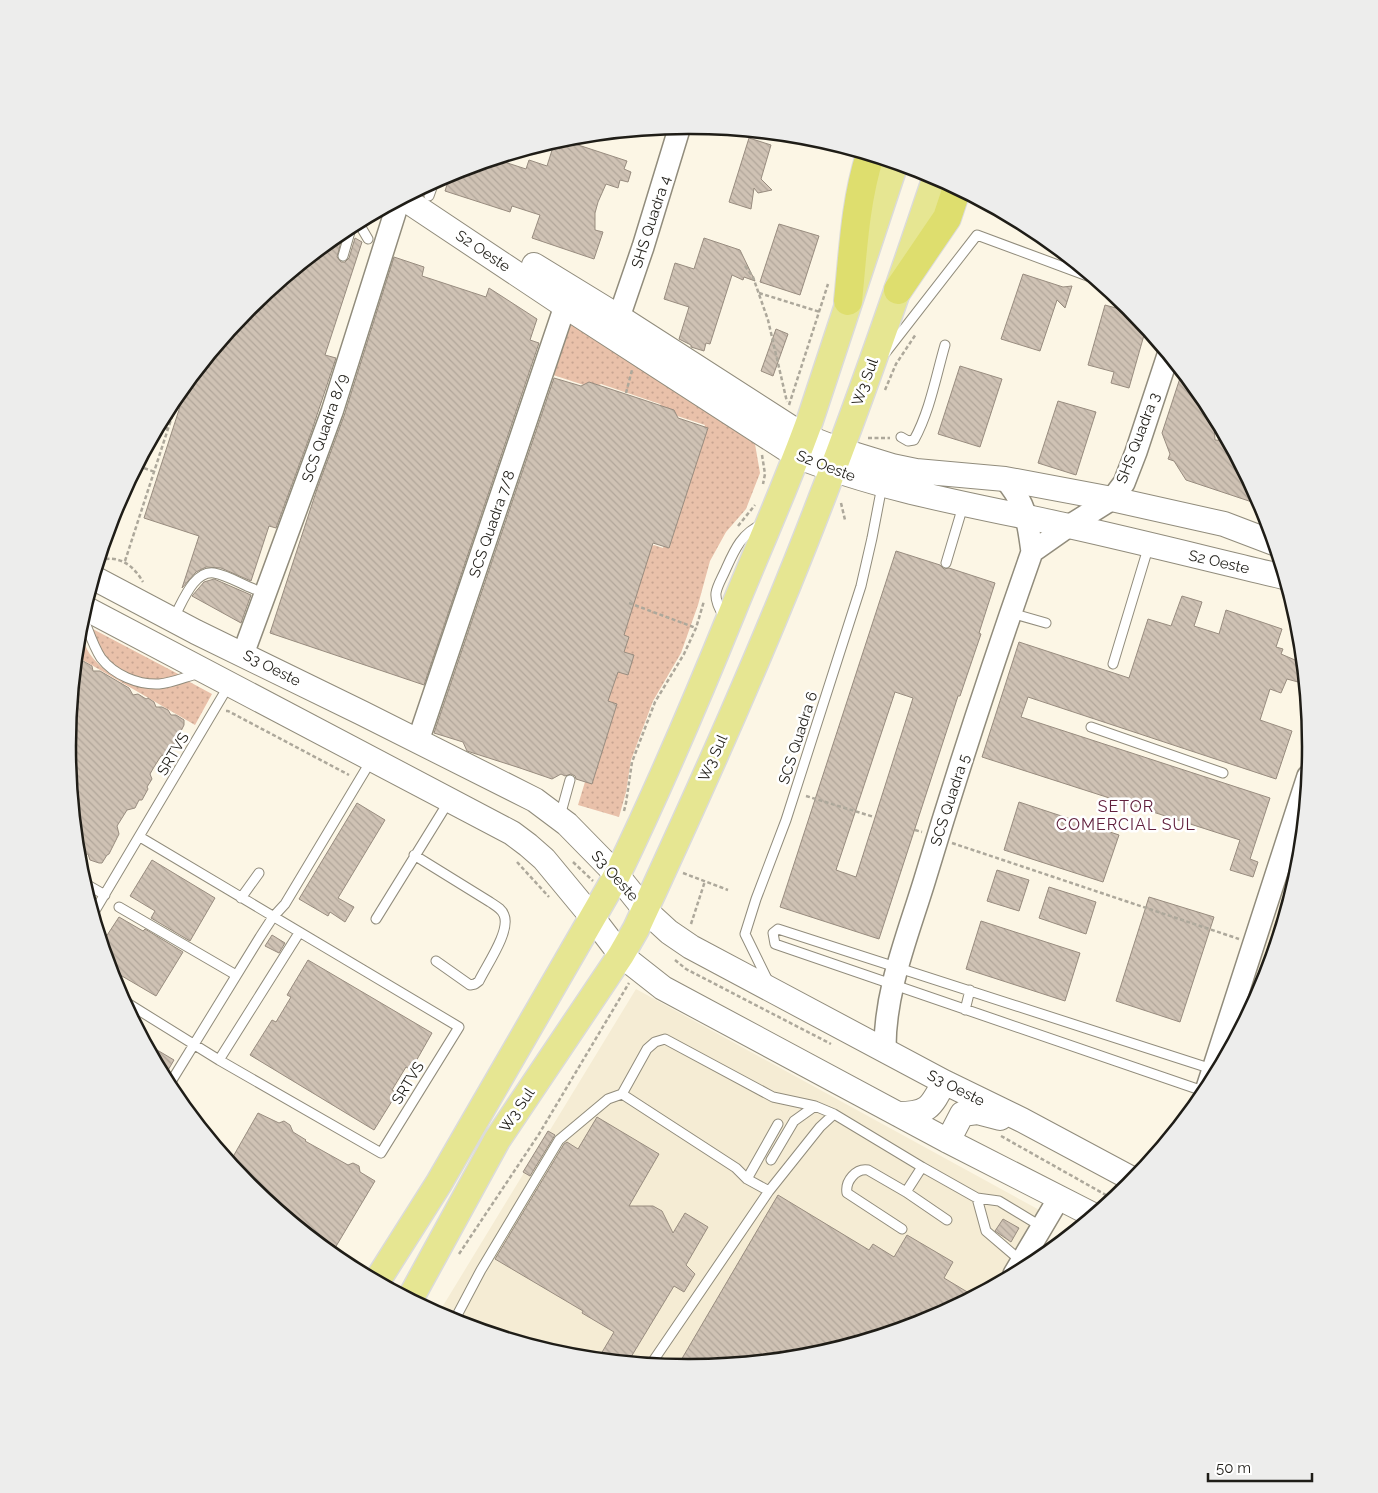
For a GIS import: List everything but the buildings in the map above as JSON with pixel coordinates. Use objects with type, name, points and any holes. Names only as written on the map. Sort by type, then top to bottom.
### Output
[{"type":"highway","points":[[848,301],[858,202],[868,161]]},
{"type":"highway","points":[[898,290],[947,218],[955,195]]},
{"type":"main road","name":"W3 Sul","points":[[381,1275],[439,1183],[617,874],[694,707],[772,520],[800,446],[893,169]]},
{"type":"main road","name":"W3 Sul","points":[[414,1294],[448,1252],[497,1140],[629,962],[644,910],[730,721],[769,629],[836,460],[876,383],[898,290],[933,185]]},
{"type":"main road","name":"S2 Oeste","points":[[430,191],[558,281],[619,317],[800,446]]},
{"type":"main road","name":"S2 Oeste","points":[[409,202],[565,306],[800,446],[836,460],[882,485],[1069,526],[1277,575]]},
{"type":"main road","name":"S2 Oeste","points":[[836,460],[870,461],[900,468],[1005,479],[1112,499],[1224,524],[1265,540]]},
{"type":"main road","name":"S3 Oeste","points":[[99,581],[535,800],[559,818],[617,874],[644,910],[669,932],[691,947],[885,1051],[1022,1120],[1126,1176]]},
{"type":"main road","points":[[92,612],[512,833],[544,859],[629,962],[663,988],[948,1141],[1087,1212]]},
{"type":"main road","points":[[731,616],[751,625],[769,629]]},
{"type":"main road","points":[[898,1114],[914,1114],[924,1110],[936,1099],[944,1082]]},
{"type":"main road","points":[[948,1141],[962,1114],[977,1112],[999,1118],[1022,1120]]},
{"type":"main road","points":[[439,1183],[444,1182],[449,1185],[454,1192],[448,1252]]},
{"type":"street","name":"SHS Quadra 4","points":[[619,317],[643,247],[677,134]]},
{"type":"street","name":"SCS Quadra 8/9","points":[[243,654],[332,412],[396,209]]},
{"type":"street","name":"SCS Quadra 7/8","points":[[418,742],[565,306]]},
{"type":"street","name":"SHS Quadra 3","points":[[1069,526],[1112,499],[1124,483],[1166,362]]},
{"type":"street","name":"SCS Quadra 5","points":[[885,1051],[887,1014],[895,976],[938,837],[1032,552],[1028,518],[1018,497],[1005,479]]},
{"type":"street","points":[[1032,552],[1069,526]]},
{"type":"street","points":[[1214,1062],[1299,804]]},
{"type":"street","points":[[1021,1261],[1059,1198]]},
{"type":"lane","points":[[362,229],[368,239]]},
{"type":"lane","points":[[876,383],[978,235],[1076,272]]},
{"type":"lane","points":[[343,256],[348,237]]},
{"type":"lane","points":[[901,437],[908,441],[914,440],[924,417],[945,345]]},
{"type":"lane","name":"SCS Quadra 6","points":[[772,991],[760,962],[745,934],[795,793],[861,586],[882,485]]},
{"type":"lane","points":[[946,563],[964,503]]},
{"type":"lane","points":[[1113,664],[1149,545]]},
{"type":"lane","points":[[172,619],[197,577],[206,572],[216,573],[254,589]]},
{"type":"lane","points":[[1011,613],[1046,623]]},
{"type":"lane","points":[[88,628],[101,657],[110,667],[139,683],[160,684],[205,672]]},
{"type":"lane","name":"SRTVS","points":[[98,907],[229,685]]},
{"type":"lane","points":[[1092,727],[1223,773]]},
{"type":"lane","points":[[174,1077],[273,917],[285,904],[372,759]]},
{"type":"lane","points":[[559,818],[570,780]]},
{"type":"lane","points":[[376,919],[450,801]]},
{"type":"lane","name":"SRTVS","points":[[134,1007],[219,1060],[381,1154],[460,1027],[140,837]]},
{"type":"lane","points":[[414,856],[490,902],[501,910],[506,918],[505,928],[498,944],[479,981],[475,984],[470,985],[436,961]]},
{"type":"lane","points":[[241,898],[259,873]]},
{"type":"lane","points":[[93,888],[105,895]]},
{"type":"lane","points":[[119,907],[236,976]]},
{"type":"lane","points":[[1197,1089],[965,1010],[895,976],[778,929],[773,933],[775,944],[895,976],[970,990],[1210,1068]]},
{"type":"lane","points":[[219,1060],[299,932]]},
{"type":"lane","points":[[965,1010],[970,990]]},
{"type":"lane","points":[[458,1314],[560,1140],[608,1099],[622,1094],[647,1049],[655,1042],[665,1040],[773,1097],[815,1106],[834,1114],[922,1168],[977,1198],[999,1201],[1042,1227]]},
{"type":"lane","points":[[622,1094],[736,1168],[747,1179],[769,1191]]},
{"type":"lane","points":[[771,1160],[794,1121],[815,1106]]},
{"type":"lane","points":[[655,1358],[769,1191],[820,1127],[834,1114]]},
{"type":"lane","points":[[747,1179],[778,1124]]},
{"type":"lane","points":[[906,1192],[922,1168]]},
{"type":"lane","points":[[902,1229],[847,1193],[846,1188],[856,1172],[861,1169],[868,1170],[906,1192],[947,1220]]},
{"type":"lane","points":[[977,1198],[986,1231],[1014,1265]]},
{"type":"path","points":[[789,406],[830,276]]},
{"type":"path","points":[[758,293],[820,312]]},
{"type":"path","points":[[876,383],[896,364],[920,328]]},
{"type":"path","points":[[125,561],[171,420]]},
{"type":"path","points":[[867,438],[869,431]]},
{"type":"path","points":[[143,468],[155,472]]},
{"type":"path","points":[[106,559],[113,558],[125,561],[137,571],[143,582]]},
{"type":"path","points":[[623,812],[632,762],[655,702],[684,654],[696,628],[629,603]]},
{"type":"path","points":[[795,793],[874,817]]},
{"type":"path","points":[[938,837],[1252,944]]},
{"type":"path","points":[[664,866],[728,890]]},
{"type":"path","points":[[691,924],[705,881]]},
{"type":"path","points":[[448,1252],[539,1134],[629,962]]},
{"type":"shaded area","points":[[564,319],[755,444],[760,473],[746,509],[726,532],[710,561],[698,605],[681,653],[653,701],[631,760],[626,792],[619,817],[578,805],[608,706],[597,689],[645,551],[654,545],[663,548],[705,425],[665,412],[660,404],[601,384],[593,388],[547,373]]},
{"type":"shaded area","points":[[89,627],[182,676],[160,682],[143,681],[110,666]]},
{"type":"shaded area","points":[[85,645],[96,662],[104,669],[112,675],[132,684],[155,688],[169,686],[186,680],[212,694],[195,725],[82,660]]},
{"type":"shaded area","points":[[1286,885],[1269,943],[1252,987]]},
{"type":"shaded area","points":[[636,989],[1043,1212],[1007,1270],[960,1296],[886,1327],[809,1347],[769,1354],[689,1359],[609,1354],[530,1338],[492,1327],[442,1307]]},
{"type":"district","name":"SETOR COMERCIAL SUL","points":[[1126,815]]}]
